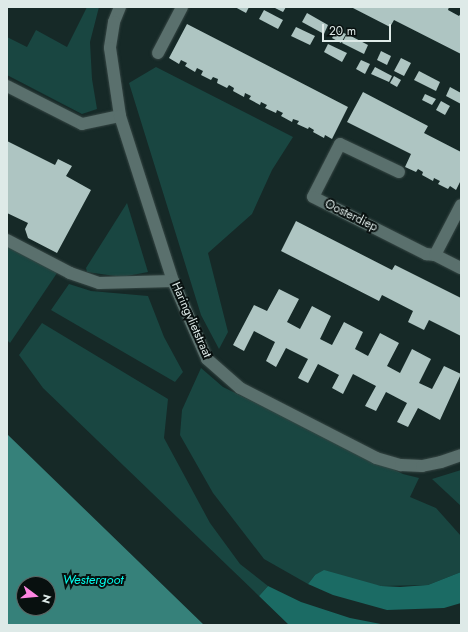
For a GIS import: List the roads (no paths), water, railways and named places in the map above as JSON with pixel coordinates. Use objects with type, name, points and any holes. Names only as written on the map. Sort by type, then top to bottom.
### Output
[{"type":"street","name":"Haringvlietstraat","points":[[120,7],[114,22],[110,48],[120,116],[173,281],[207,359],[229,380],[376,458],[401,465],[422,466],[442,462],[461,455]]},
{"type":"street","points":[[158,53],[182,7]]},
{"type":"street","points":[[7,86],[82,124],[120,116]]},
{"type":"street","name":"Oosterdiep","points":[[399,172],[340,144],[314,197],[426,254],[435,255],[461,268]]},
{"type":"street","points":[[435,255],[461,205]]},
{"type":"street","points":[[7,240],[70,273],[99,283],[173,281]]},
{"type":"water","name":"Westergoot","points":[[7,434],[204,625],[7,625]]}]
